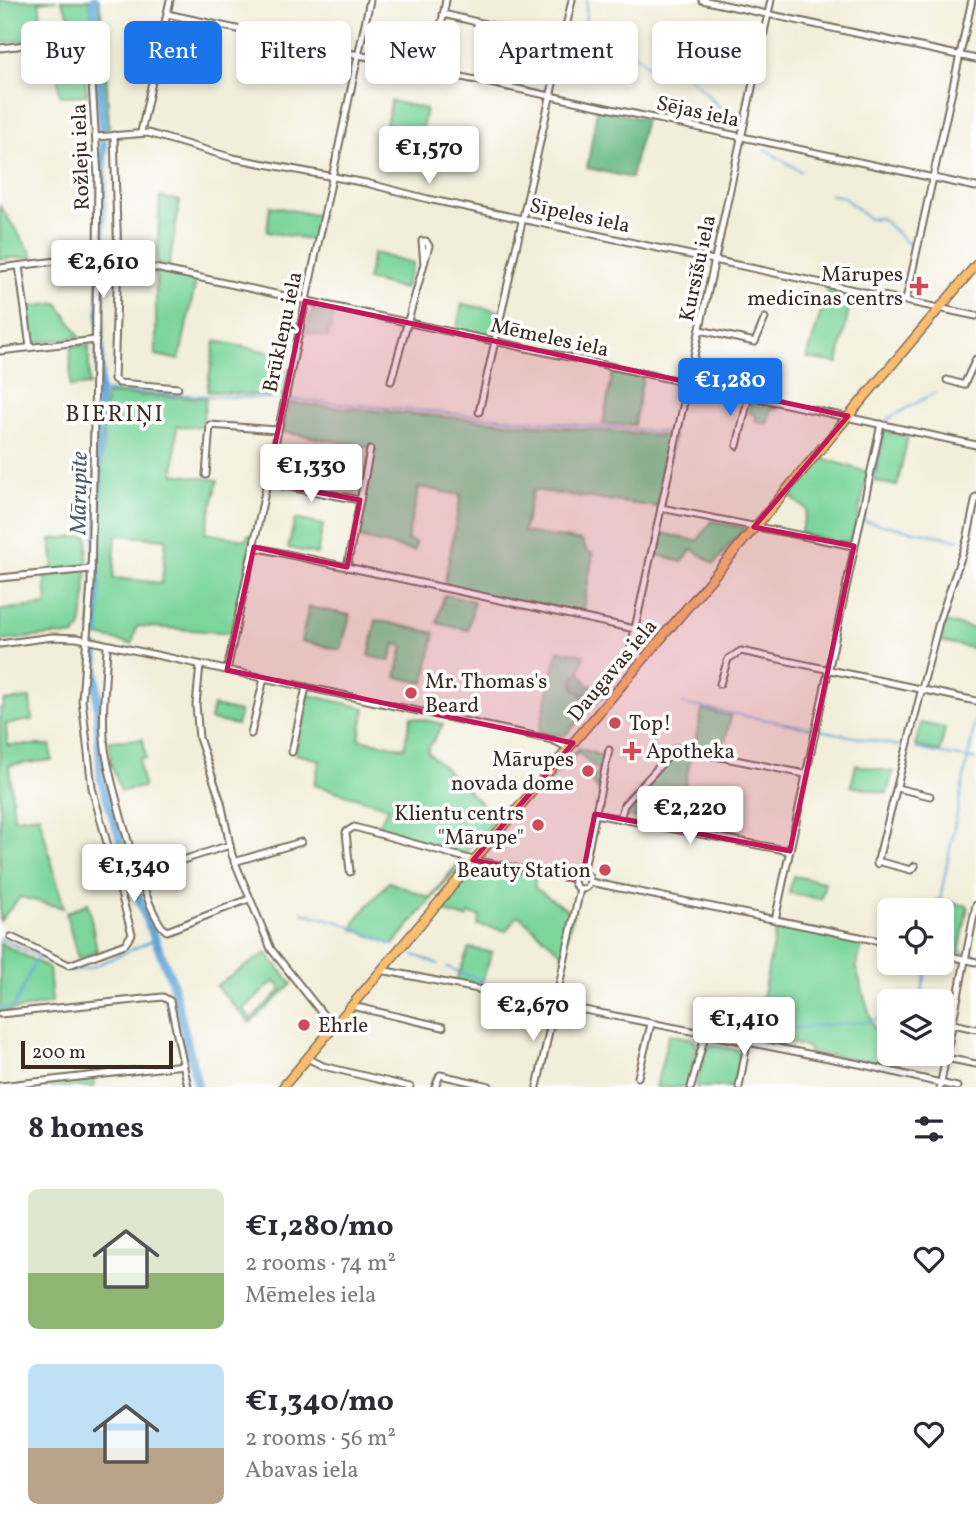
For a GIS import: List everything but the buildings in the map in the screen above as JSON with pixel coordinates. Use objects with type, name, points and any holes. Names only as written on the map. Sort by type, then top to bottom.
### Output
[{"type":"main road","name":"Daugavas iela","points":[[283,1087],[976,265]]},
{"type":"street","points":[[141,132],[170,0]]},
{"type":"street","name":"Brūkleņu iela","points":[[227,670],[370,0]]},
{"type":"street","points":[[442,21],[446,0]]},
{"type":"street","points":[[567,21],[572,0]]},
{"type":"street","points":[[702,0],[976,60]]},
{"type":"street","name":"Kursīšu iela","points":[[643,660],[631,650],[635,629],[771,0]]},
{"type":"street","points":[[906,300],[972,0]]},
{"type":"street","name":"Sējas iela","points":[[167,14],[365,56]]},
{"type":"street","points":[[443,14],[474,21]]},
{"type":"street","name":"Rožleju iela","points":[[0,48],[76,39],[83,40],[90,51],[96,137],[96,340],[91,569],[82,700],[87,764],[123,894],[131,937],[125,944],[69,965],[10,937]]},
{"type":"street","name":"Sējas iela","points":[[460,77],[976,187]]},
{"type":"street","points":[[479,412],[552,84]]},
{"type":"street","name":"Sīpeles iela","points":[[96,137],[141,132],[209,148],[233,158],[366,183],[429,200],[976,316]]},
{"type":"street","points":[[114,135],[118,260],[114,379],[119,383],[178,388]]},
{"type":"street","points":[[936,165],[944,180]]},
{"type":"street","points":[[0,268],[97,256]]},
{"type":"street","name":"Mēmeles iela","points":[[118,260],[976,445]]},
{"type":"street","points":[[391,381],[405,323],[424,264]]},
{"type":"street","points":[[19,266],[30,347]]},
{"type":"street","points":[[700,330],[755,342],[765,318]]},
{"type":"street","points":[[0,351],[96,340]]},
{"type":"street","points":[[947,380],[964,385],[976,359]]},
{"type":"street","points":[[737,446],[749,396]]},
{"type":"street","points":[[775,920],[881,424]]},
{"type":"street","points":[[206,475],[210,425],[277,430]]},
{"type":"street","points":[[347,567],[370,450]]},
{"type":"street","points":[[267,483],[360,500]]},
{"type":"street","points":[[915,866],[911,870],[877,862],[945,601],[967,540],[976,497]]},
{"type":"street","points":[[661,508],[854,546]]},
{"type":"street","points":[[254,547],[635,629]]},
{"type":"street","points":[[0,578],[91,569]]},
{"type":"street","points":[[0,644],[52,637],[85,640],[553,740],[568,748]]},
{"type":"street","points":[[107,645],[105,745],[109,773],[139,874],[151,909],[162,929],[167,931],[249,899]]},
{"type":"street","points":[[720,684],[728,659],[741,651],[976,701]]},
{"type":"street","points":[[200,665],[196,705],[199,738],[221,802],[234,862],[271,949],[333,1027]]},
{"type":"street","points":[[251,734],[264,678]]},
{"type":"street","points":[[292,752],[306,687]]},
{"type":"street","points":[[620,819],[624,804],[676,748],[805,774]]},
{"type":"street","points":[[350,872],[346,832],[354,827],[473,860],[574,879],[583,873],[609,750]]},
{"type":"street","points":[[897,788],[930,796]]},
{"type":"street","points":[[595,814],[790,851]]},
{"type":"street","points":[[234,862],[301,842]]},
{"type":"street","points":[[139,874],[230,845]]},
{"type":"street","points":[[583,873],[590,882],[877,941]]},
{"type":"street","points":[[537,1087],[580,889],[574,879]]},
{"type":"street","points":[[580,889],[587,888],[590,882]]},
{"type":"street","points":[[954,1019],[976,905]]},
{"type":"street","points":[[954,957],[976,962]]},
{"type":"street","points":[[381,970],[957,1087]]},
{"type":"street","points":[[0,1014],[163,997],[170,1001],[188,1087]]},
{"type":"street","points":[[352,1006],[443,1027]]},
{"type":"street","points":[[638,1077],[651,1024]]},
{"type":"street","points":[[954,1024],[976,1029]]},
{"type":"street","points":[[691,1087],[705,1035]]},
{"type":"street","points":[[739,1087],[747,1044]]},
{"type":"street","points":[[307,1058],[323,1066],[410,1087]]},
{"type":"street","points":[[954,1060],[976,1064]]},
{"type":"street","points":[[0,1086],[184,1065]]},
{"type":"street","points":[[941,1085],[945,1066]]},
{"type":"street","points":[[435,1087],[440,1075],[489,1087]]},
{"type":"highlighted area","points":[[305,301],[848,416],[754,527],[854,546],[790,851],[595,814],[583,873],[574,879],[473,860],[573,743],[227,670],[254,547],[347,567],[360,500],[267,483]]},
{"type":"green space","points":[[0,0],[57,0],[39,2],[42,21],[21,21],[21,41],[0,43]]},
{"type":"green space","points":[[61,0],[90,0],[92,21],[72,21]]},
{"type":"green space","points":[[90,0],[99,0],[102,21],[92,21]]},
{"type":"green space","points":[[58,84],[86,84],[87,95],[60,96]]},
{"type":"green space","points":[[96,84],[107,84],[109,127],[100,133]]},
{"type":"green space","points":[[391,101],[426,109],[421,133],[386,125]]},
{"type":"green space","points":[[597,109],[645,119],[631,178],[587,168]]},
{"type":"green space","points":[[160,197],[180,201],[169,266],[157,264]]},
{"type":"green space","points":[[0,206],[34,257],[0,259]]},
{"type":"green space","points":[[270,206],[321,216],[313,240],[267,232]]},
{"type":"green space","points":[[373,253],[413,263],[404,289],[367,280]]},
{"type":"green space","points":[[156,272],[196,281],[179,360],[156,355]]},
{"type":"green space","points":[[828,289],[852,294],[838,363],[807,358]]},
{"type":"green space","points":[[58,303],[80,337],[34,343],[31,340],[28,307]]},
{"type":"green space","points":[[462,304],[500,311],[491,339],[456,331]]},
{"type":"green space","points":[[313,309],[334,313],[328,337],[305,332]]},
{"type":"green space","points":[[215,341],[289,356],[280,397],[207,391]]},
{"type":"green space","points":[[89,345],[89,385],[70,387],[71,347]]},
{"type":"green space","points":[[613,370],[643,377],[634,425],[603,424]]},
{"type":"green space","points":[[106,394],[206,398],[202,427],[177,426],[174,474],[218,480],[205,533],[246,540],[248,535],[253,536],[231,633],[137,626],[132,644],[93,635],[94,628],[90,627]],"holes":[[[116,535],[166,539],[162,583],[113,578]]]},
{"type":"green space","points":[[751,399],[778,405],[777,409],[771,408],[767,424],[755,421],[756,415],[748,413]]},
{"type":"green space","points":[[289,403],[674,437],[657,507],[533,490],[523,532],[582,541],[587,551],[593,554],[583,610],[577,615],[444,586],[461,495],[419,487],[407,540],[416,543],[414,551],[355,537],[373,448],[283,432]]},
{"type":"green space","points":[[885,431],[908,436],[897,486],[874,481]]},
{"type":"green space","points":[[821,458],[868,472],[853,538],[844,543],[800,534],[807,510],[790,496]]},
{"type":"green space","points":[[295,519],[323,525],[317,554],[288,548]]},
{"type":"green space","points":[[712,521],[745,528],[714,564],[692,549],[682,562],[655,554],[661,533],[697,541]]},
{"type":"green space","points":[[88,536],[85,603],[80,631],[76,631],[75,636],[52,635],[0,641],[0,610],[47,605],[44,570],[54,568],[51,539]]},
{"type":"green space","points":[[444,595],[474,601],[468,630],[437,623]]},
{"type":"green space","points":[[309,607],[350,615],[341,650],[301,641]]},
{"type":"green space","points":[[376,620],[435,633],[424,683],[396,677],[403,646],[395,644],[390,661],[369,656]]},
{"type":"green space","points":[[945,622],[976,629],[976,649],[940,641]]},
{"type":"green space","points":[[558,650],[584,655],[580,671],[576,675],[581,696],[599,700],[564,736],[539,732]]},
{"type":"green space","points":[[580,671],[588,685],[610,687],[599,700],[590,700],[574,689],[573,680]]},
{"type":"green space","points":[[309,695],[365,708],[359,739],[404,748],[411,717],[443,724],[427,751],[496,818],[464,854],[377,826],[389,807],[314,785],[320,760],[295,754]]},
{"type":"green space","points":[[30,698],[32,720],[6,724],[7,745],[50,745],[52,760],[9,765],[14,818],[39,815],[64,908],[20,897],[0,921],[0,708],[4,707],[3,701]]},
{"type":"green space","points":[[213,706],[240,712],[237,725],[210,720]]},
{"type":"green space","points":[[702,710],[731,716],[722,753],[694,748]]},
{"type":"green space","points":[[921,723],[945,728],[940,752],[915,746]]},
{"type":"green space","points":[[143,739],[146,758],[139,759],[143,787],[121,791],[111,763],[109,741]]},
{"type":"green space","points":[[579,748],[604,757],[598,789],[591,781],[599,771],[578,752],[546,785]]},
{"type":"green space","points":[[679,752],[691,755],[677,825],[623,816],[623,810]]},
{"type":"green space","points":[[856,765],[893,772],[887,793],[851,786]]},
{"type":"green space","points":[[457,858],[463,861],[393,945],[353,929],[357,918],[389,882],[430,898],[458,863]]},
{"type":"green space","points":[[477,866],[535,876],[535,888],[573,914],[562,960],[562,953],[518,915],[506,931],[478,925],[480,916],[469,914],[467,918],[438,910]]},
{"type":"green space","points":[[793,876],[825,882],[821,899],[789,893]]},
{"type":"green space","points":[[88,903],[97,951],[78,959],[66,913]]},
{"type":"green space","points":[[954,903],[968,906],[959,953],[954,952]]},
{"type":"green space","points":[[777,925],[863,943],[856,968],[874,1029],[877,1028],[877,1063],[809,1052],[808,1047],[782,1041],[781,1046],[753,1042]]},
{"type":"green space","points":[[0,943],[49,968],[52,1003],[0,1013]]},
{"type":"green space","points":[[469,948],[492,952],[481,985],[456,981]]},
{"type":"green space","points":[[266,953],[292,984],[250,1023],[216,986]],"holes":[[[274,981],[282,989],[251,1019],[244,1009]]]},
{"type":"green space","points":[[669,1034],[693,1039],[697,1046],[686,1087],[656,1087]]},
{"type":"green space","points":[[711,1045],[736,1050],[740,1056],[733,1087],[696,1087],[706,1049]]},
{"type":"green space","points":[[94,1078],[95,1087],[15,1087]]},
{"type":"waterway","name":"Mārupīte","points":[[94,0],[102,128]]},
{"type":"waterway","points":[[587,0],[585,25],[588,29],[652,67]]},
{"type":"waterway","points":[[698,85],[739,128]]},
{"type":"waterway","name":"Mārupīte","points":[[96,634],[103,143]]},
{"type":"waterway","points":[[765,149],[800,171]]},
{"type":"waterway","points":[[829,194],[843,197],[869,219],[881,218],[913,248]]},
{"type":"waterway","points":[[948,290],[950,284]]},
{"type":"waterway","points":[[100,391],[279,399]]},
{"type":"waterway","points":[[886,420],[936,392]]},
{"type":"waterway","points":[[287,399],[673,433]]},
{"type":"waterway","points":[[884,428],[863,521],[960,540]]},
{"type":"waterway","name":"Mārupīte","points":[[95,648],[101,779],[143,910],[172,981],[198,1087]]},
{"type":"waterway","points":[[683,704],[810,728]]},
{"type":"waterway","points":[[940,898],[976,717]]},
{"type":"waterway","points":[[819,730],[899,746]]},
{"type":"waterway","points":[[916,749],[976,760]]},
{"type":"waterway","points":[[303,913],[339,922],[393,945]]},
{"type":"waterway","points":[[0,938],[71,972],[92,967],[156,939]]},
{"type":"waterway","points":[[954,950],[963,952]]},
{"type":"waterway","points":[[972,954],[976,955]]},
{"type":"waterway","points":[[414,955],[438,964]]},
{"type":"waterway","points":[[0,1008],[14,1007],[37,958]]},
{"type":"waterway","points":[[447,967],[482,981]]},
{"type":"waterway","points":[[922,989],[925,975]]},
{"type":"waterway","points":[[489,984],[553,999]]},
{"type":"waterway","points":[[561,1001],[637,1016]]},
{"type":"waterway","points":[[645,1018],[750,1039],[760,1038],[769,1030],[877,1019]]},
{"type":"place","name":"Mārupes medicīnas centrs","points":[[919,286]]},
{"type":"place","name":"Mr. Thomas's Beard","points":[[411,693]]},
{"type":"place","name":"Top!","points":[[615,723]]},
{"type":"place","name":"Apotheka","points":[[632,751]]},
{"type":"place","name":"Mārupes novada dome","points":[[588,771]]},
{"type":"place","name":"Klientu centrs \"Mārupe\"","points":[[538,825]]},
{"type":"place","name":"Beauty Station","points":[[605,870]]},
{"type":"place","name":"Ehrle","points":[[304,1025]]},
{"type":"district","name":"BIERIŅI","points":[[115,413]]}]
